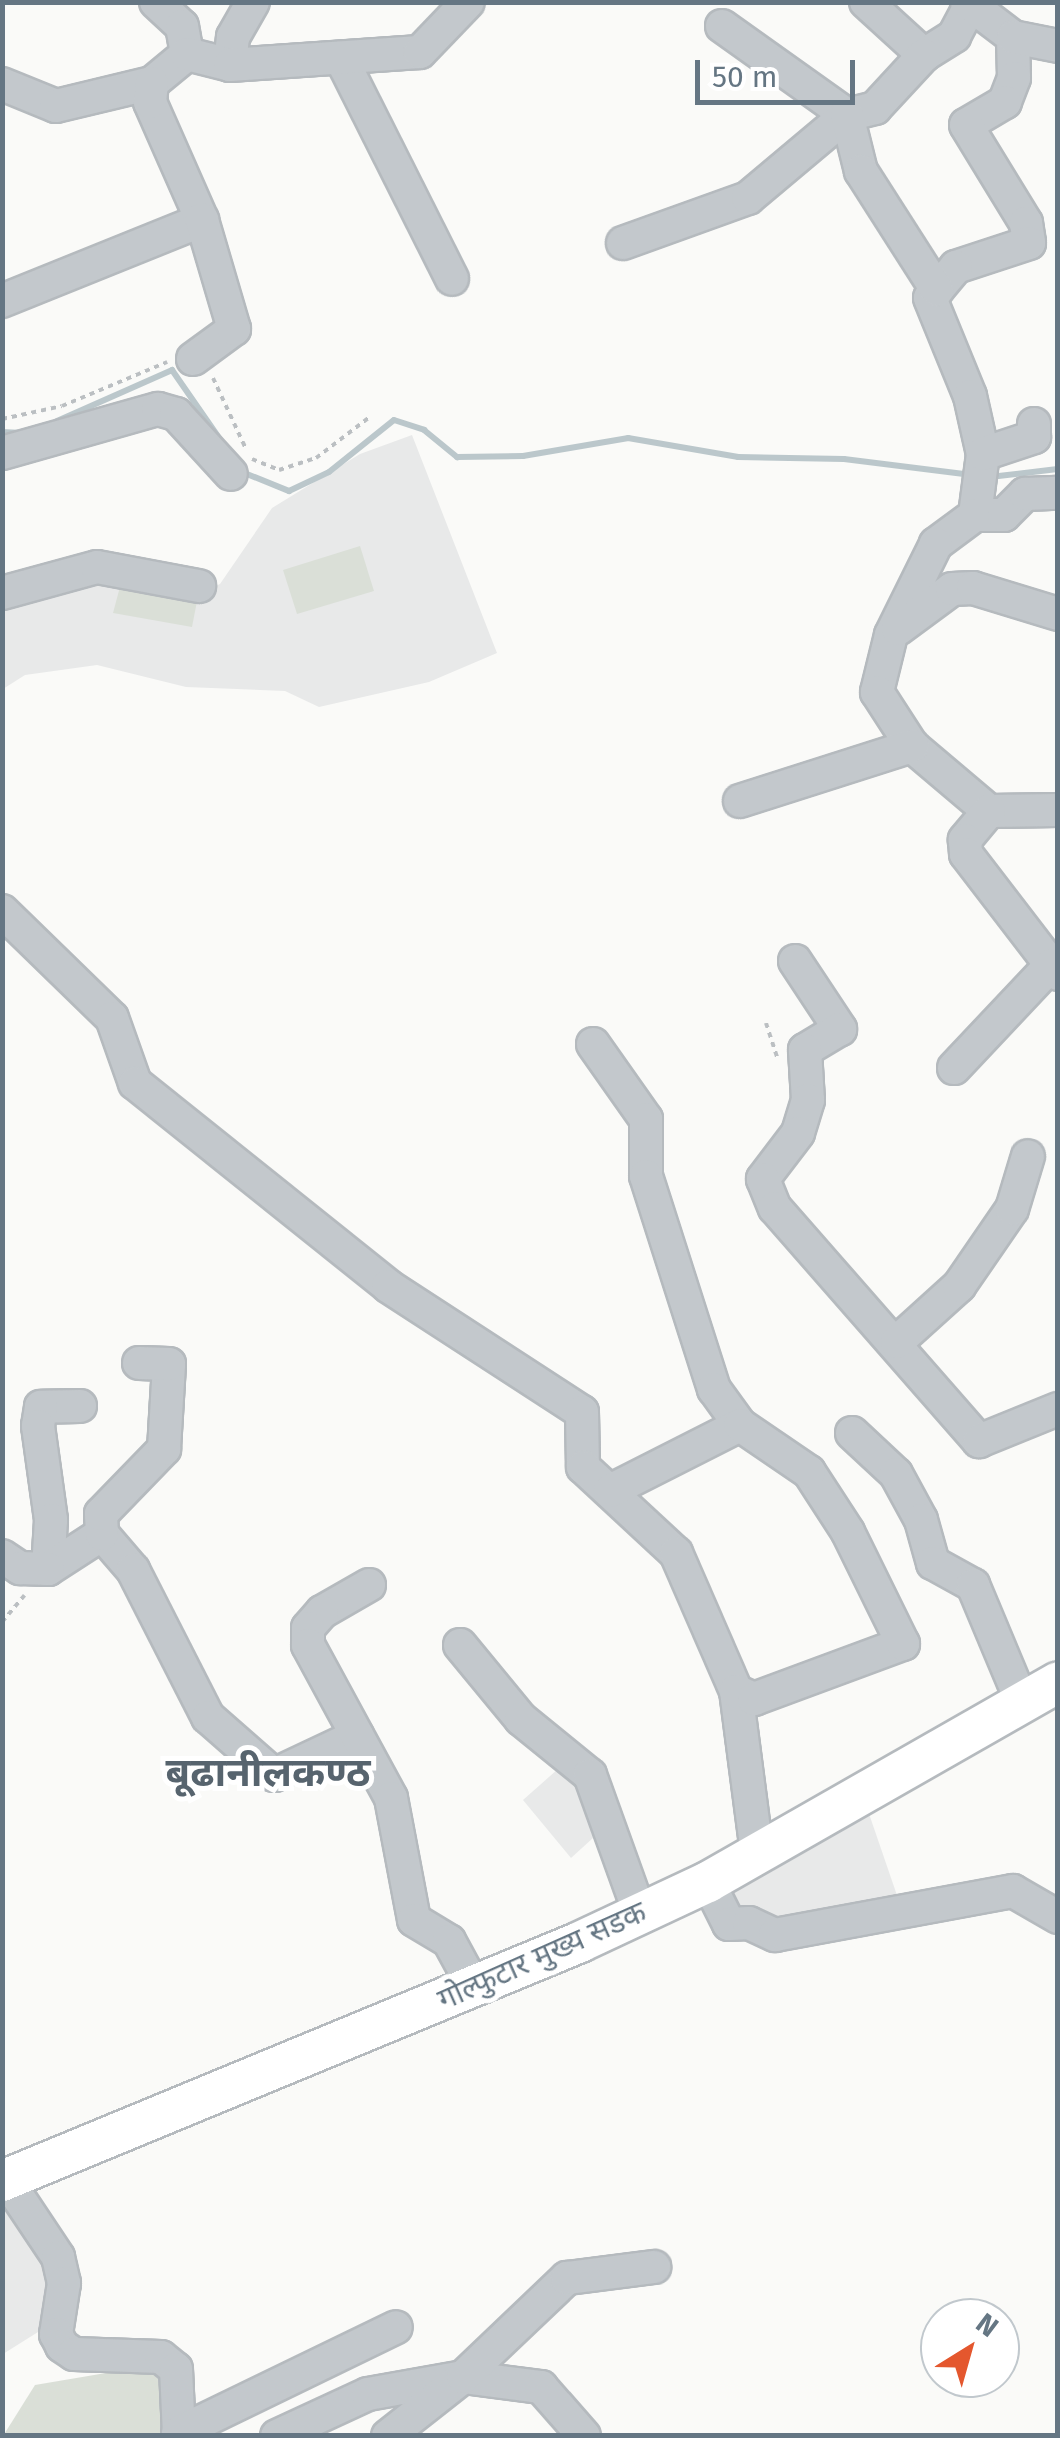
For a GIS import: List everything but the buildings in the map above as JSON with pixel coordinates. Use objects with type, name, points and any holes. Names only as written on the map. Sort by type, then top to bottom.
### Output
[{"type":"main road","name":"गोल्फुटार मुख्य सडक","points":[[4,2180],[474,1987],[708,1882],[1058,1682]]},
{"type":"street","points":[[156,2],[182,26],[187,54]]},
{"type":"street","points":[[230,66],[233,37],[253,2]]},
{"type":"street","points":[[187,54],[230,66],[420,52],[468,2]]},
{"type":"street","points":[[866,2],[924,55]]},
{"type":"street","points":[[623,243],[748,198],[847,115],[875,108],[924,55],[954,36],[968,4],[1014,37],[1058,46]]},
{"type":"street","points":[[722,26],[847,115],[861,171],[936,290]]},
{"type":"street","points":[[1014,37],[1014,78],[1005,102],[966,125],[1026,223],[1029,243],[956,268],[930,298],[970,396],[979,480],[1004,515],[1025,494],[1058,494]]},
{"type":"street","points":[[11,87],[56,106],[152,83],[187,54]]},
{"type":"street","points":[[341,58],[452,280]]},
{"type":"street","points":[[152,83],[150,102],[202,220],[234,329],[193,359]]},
{"type":"street","points":[[2,301],[202,220]]},
{"type":"street","points":[[2,453],[158,409],[176,414],[230,474]]},
{"type":"street","points":[[1034,424],[1034,437],[979,480],[936,544],[891,635],[877,692],[912,746],[989,811],[1058,810]]},
{"type":"street","points":[[2,593],[98,567],[199,586]]},
{"type":"street","points":[[891,635],[952,590],[973,588],[1058,614]]},
{"type":"street","points":[[824,774],[890,712]]},
{"type":"street","points":[[740,801],[912,746]]},
{"type":"street","points":[[954,1068],[1054,969],[966,854],[965,840],[989,811]]},
{"type":"street","points":[[2,911],[112,1018],[136,1082],[388,1286],[582,1412],[583,1467],[676,1554],[736,1692],[757,1852]]},
{"type":"street","points":[[795,962],[840,1029],[805,1050],[808,1100],[798,1133],[763,1178],[774,1208],[897,1342],[979,1440],[1058,1409]]},
{"type":"street","points":[[593,1044],[646,1119],[646,1176],[714,1389],[740,1426],[810,1472],[848,1532],[903,1644],[754,1699],[736,1692]]},
{"type":"street","points":[[897,1342],[959,1286],[1012,1209],[1028,1156]]},
{"type":"street","points":[[139,1364],[170,1364],[164,1449],[102,1514],[102,1534],[133,1570],[208,1717],[274,1775],[357,1736]]},
{"type":"street","points":[[48,1569],[51,1520],[41,1407],[80,1406]]},
{"type":"street","points":[[610,1491],[740,1426]]},
{"type":"street","points":[[852,1433],[896,1474],[921,1520],[933,1562],[973,1585],[1022,1702]]},
{"type":"street","points":[[2,1556],[20,1568],[48,1569],[102,1534]]},
{"type":"street","points":[[369,1586],[322,1612],[308,1628],[308,1646],[390,1798],[414,1920],[449,1940],[474,1987]]},
{"type":"street","points":[[460,1644],[521,1719],[590,1775],[640,1914]]},
{"type":"street","points":[[708,1882],[728,1924],[749,1923],[776,1936],[1013,1891],[1058,1917]]},
{"type":"street","points":[[4,2180],[58,2258],[64,2283],[56,2334],[62,2346],[74,2354],[162,2357],[176,2369],[179,2434],[396,2327]]},
{"type":"street","points":[[388,2436],[464,2376],[567,2278],[654,2267]]},
{"type":"street","points":[[277,2436],[368,2394],[464,2376],[542,2387],[584,2436]]},
{"type":"shaded area","points":[[412,435],[497,653],[429,682],[319,707],[285,691],[186,687],[97,665],[25,675],[3,689],[3,598],[86,574],[197,594],[220,584],[272,508],[360,454]]},
{"type":"shaded area","points":[[360,546],[374,591],[297,614],[283,570]]},
{"type":"shaded area","points":[[121,583],[198,596],[192,627],[113,613]]},
{"type":"shaded area","points":[[567,1761],[615,1818],[571,1858],[523,1800]]},
{"type":"shaded area","points":[[866,1805],[901,1907],[836,1923],[729,1920],[714,1885]]},
{"type":"shaded area","points":[[2,2199],[60,2270],[54,2322],[3,2354]]},
{"type":"shaded area","points":[[159,2364],[171,2435],[3,2436],[35,2385]]},
{"type":"waterway","points":[[57,421],[172,370],[224,445]]},
{"type":"waterway","points":[[242,472],[289,491],[329,472],[394,420],[424,430],[457,457],[523,456],[628,438],[738,457],[844,459],[972,475]]},
{"type":"waterway","points":[[2,432],[22,433]]},
{"type":"waterway","points":[[990,477],[1058,469]]},
{"type":"district","name":"बूढानीलकण्ठ","points":[[268,1773]]}]
